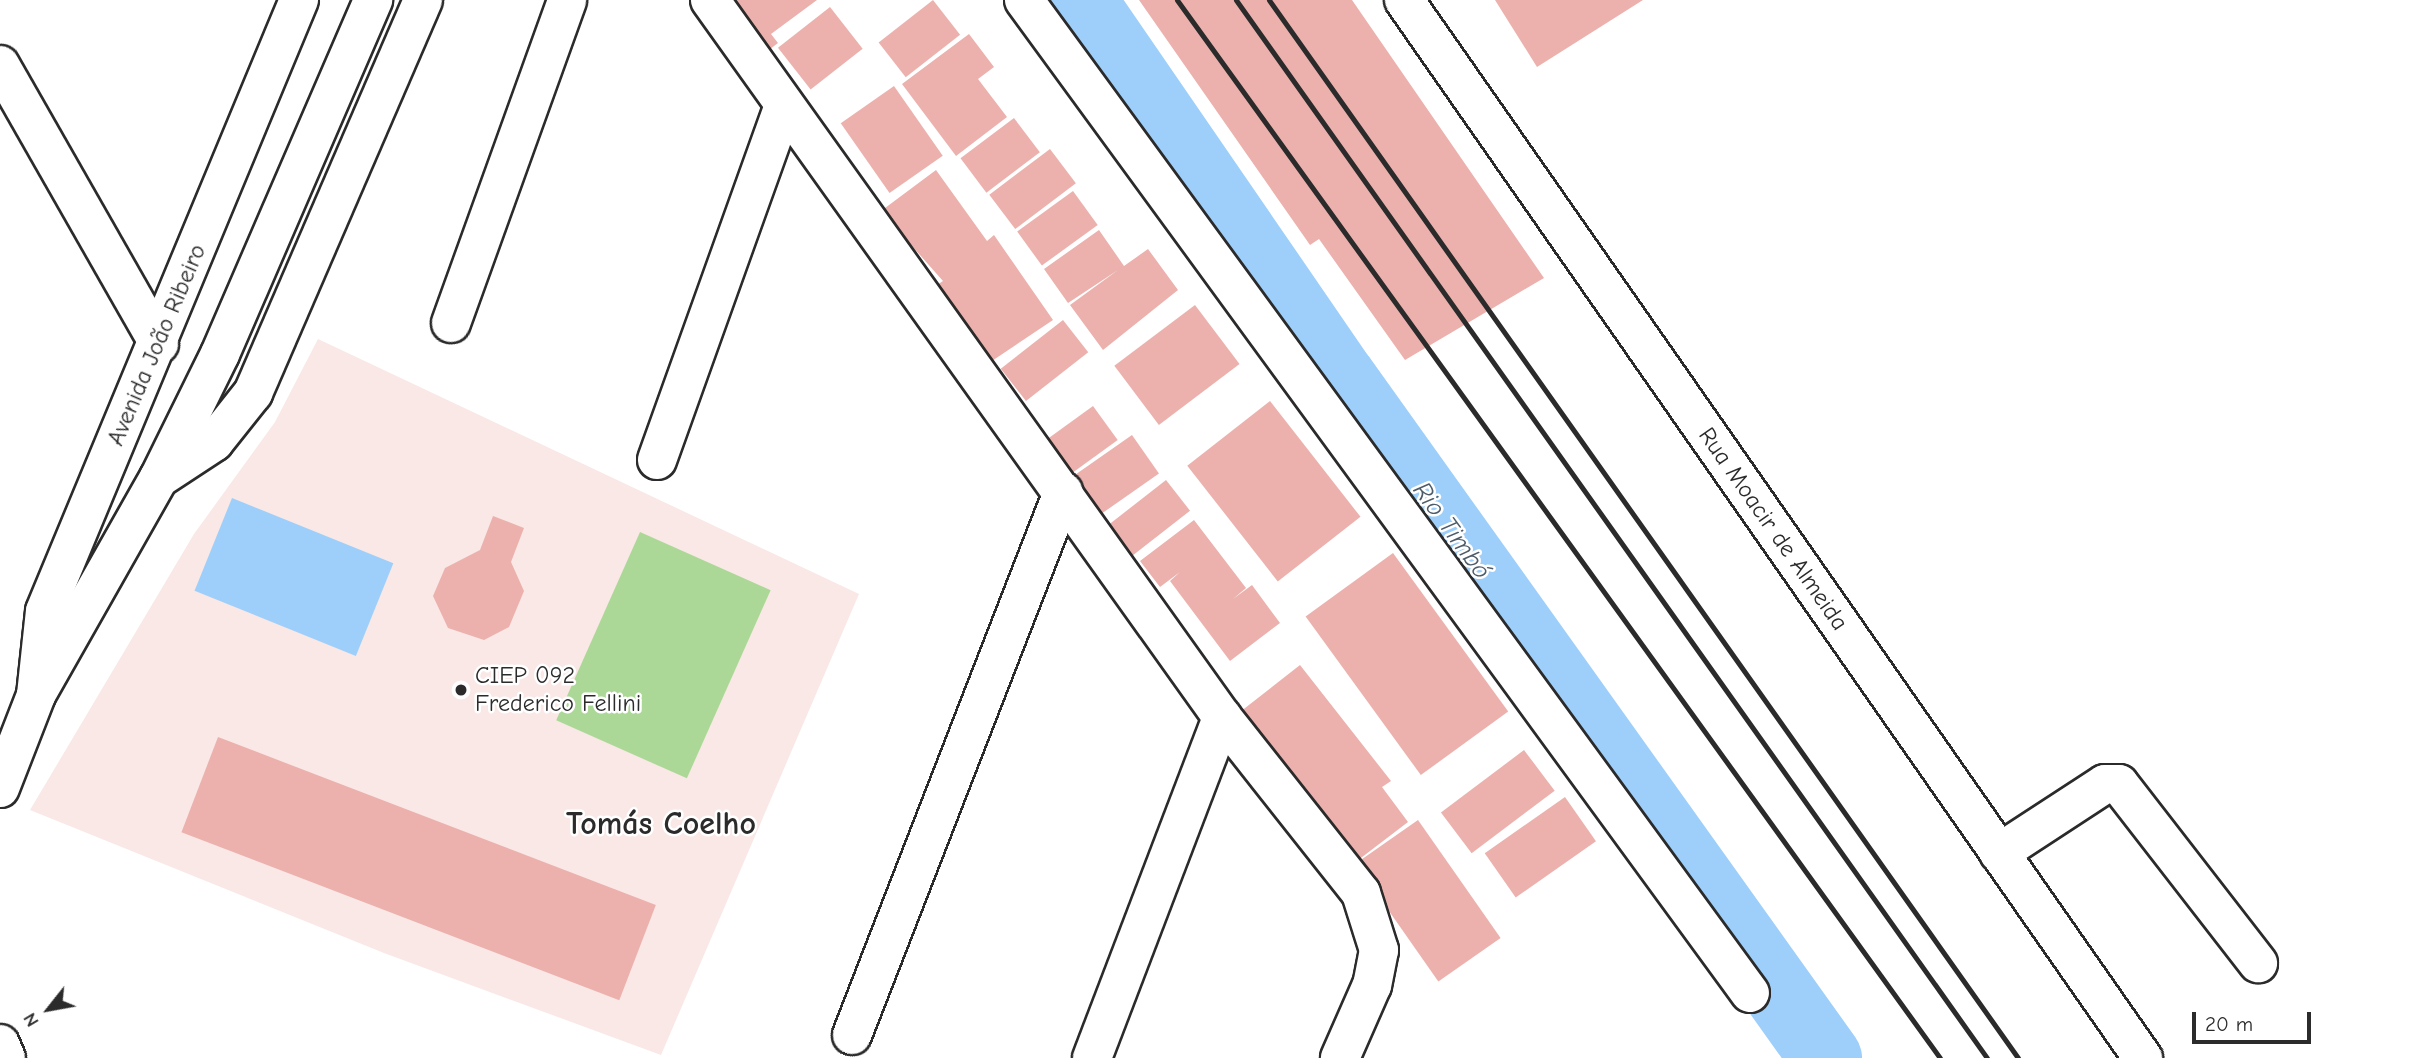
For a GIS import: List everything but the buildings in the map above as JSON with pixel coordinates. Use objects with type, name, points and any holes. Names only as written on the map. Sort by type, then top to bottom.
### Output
[{"type":"street","name":"Avenida João Ribeiro","points":[[0,737],[36,695],[45,611],[159,344],[299,0]]},
{"type":"street","name":"Avenida João Ribeiro","points":[[0,788],[36,695],[159,478],[220,354],[373,0]]},
{"type":"street","points":[[159,478],[214,442],[253,393],[423,0]]},
{"type":"street","points":[[451,323],[567,0]]},
{"type":"street","points":[[710,0],[783,106],[1063,492],[1222,717],[1361,893],[1374,920],[1379,950],[1372,985],[1340,1058]]},
{"type":"street","points":[[1024,0],[1750,993]]},
{"type":"street","name":"Rua Moacir de Almeida","points":[[1404,0],[2143,1058]]},
{"type":"street","points":[[0,65],[159,344]]},
{"type":"street","points":[[657,460],[783,106]]},
{"type":"street","points":[[852,1035],[1063,492]]},
{"type":"street","points":[[1092,1058],[1222,717]]},
{"type":"street","points":[[1999,853],[2105,784],[2119,784],[2258,963]]},
{"type":"street","points":[[0,1044],[6,1058]]},
{"type":"shaded area","name":"CIEP 092 Frederico Fellini","points":[[318,339],[859,594],[661,1055],[384,953],[30,810],[194,534],[275,422]]},
{"type":"green space","points":[[640,532],[771,590],[687,778],[556,720]]},
{"type":"water","points":[[232,498],[393,563],[356,656],[195,591]]},
{"type":"waterway","name":"Rio Timbó","points":[[1080,0],[1340,378],[1826,1058]]},
{"type":"railway","points":[[1177,0],[1940,1058]]},
{"type":"railway","points":[[1236,0],[1987,1058]]},
{"type":"railway","points":[[1269,0],[2018,1058]]},
{"type":"place","name":"CIEP 092 Frederico Fellini","points":[[461,690]]},
{"type":"district","name":"Tomás Coelho","points":[[661,824]]}]
